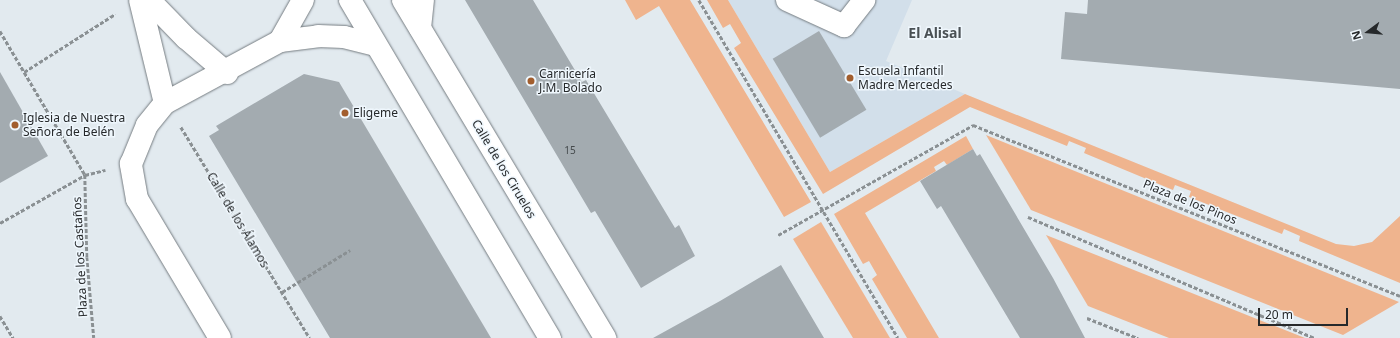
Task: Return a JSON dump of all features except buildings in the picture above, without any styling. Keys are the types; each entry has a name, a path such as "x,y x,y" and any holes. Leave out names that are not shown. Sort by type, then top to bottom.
{"street":[{"path":"140,0 165,102"},
{"path":"149,0 186,38 226,72"},
{"path":"280,41 303,0"},
{"path":"350,0 550,338"},
{"name":"Calle de los Ciruelos","path":"403,0 605,338"},
{"path":"420,28 423,0"},
{"path":"787,0 844,26 864,0"},
{"path":"220,338 137,199 131,164 147,125 165,102 226,72 280,41 318,36 344,37 376,45"}],"path":[{"path":"699,0 898,338"},
{"path":"24,72 115,14"},
{"path":"0,31 85,175"},
{"name":"Calle de los Álamos","path":"165,102 310,338"},
{"name":"Plaza de los Pinos","path":"822,210 973,125 1400,296"},
{"path":"0,223 85,175 131,164"},
{"name":"Plaza de los Castaños","path":"85,175 87,257 94,338"},
{"path":"778,235 822,210"},
{"path":"1028,217 1314,338"},
{"path":"282,292 350,250"},
{"path":"0,316 13,338"},
{"path":"1087,318 1138,338"}],"shaded area":[{"path":"625,0 690,0 811,202 784,217 659,6 636,20"},
{"path":"707,0 728,0 830,172 965,94 1336,244 1354,246 1372,242 1400,216 1400,283 1299,241 1300,236 1284,229 1282,234 1189,197 1191,191 1175,185 1173,190 1084,153 1086,148 1069,141 1067,146 970,107 823,194 734,48 741,43 730,24 723,28"},
{"name":"Escuela Infantil Madre Mercedes","path":"728,0 912,0 886,61 965,94 830,172"},
{"path":"986,135 1399,302 1343,335 1031,210"},
{"path":"966,136 973,149 947,165 944,161 934,167 936,171 865,213 939,338 907,338 872,279 877,275 869,261 863,264 834,214"},
{"path":"821,222 890,338 853,338 793,239"},
{"path":"1046,235 1305,338 1169,338 1088,306"}],"place":[{"name":"Escuela Infantil Madre Mercedes","path":"850,78"},
{"name":"Carnicería J.M. Bolado","path":"531,81"},
{"name":"Eligeme","path":"345,113"},
{"name":"Iglesia de Nuestra Señora de Belén","path":"15,125"}],"district":[{"name":"El Alisal","path":"935,33"}]}
